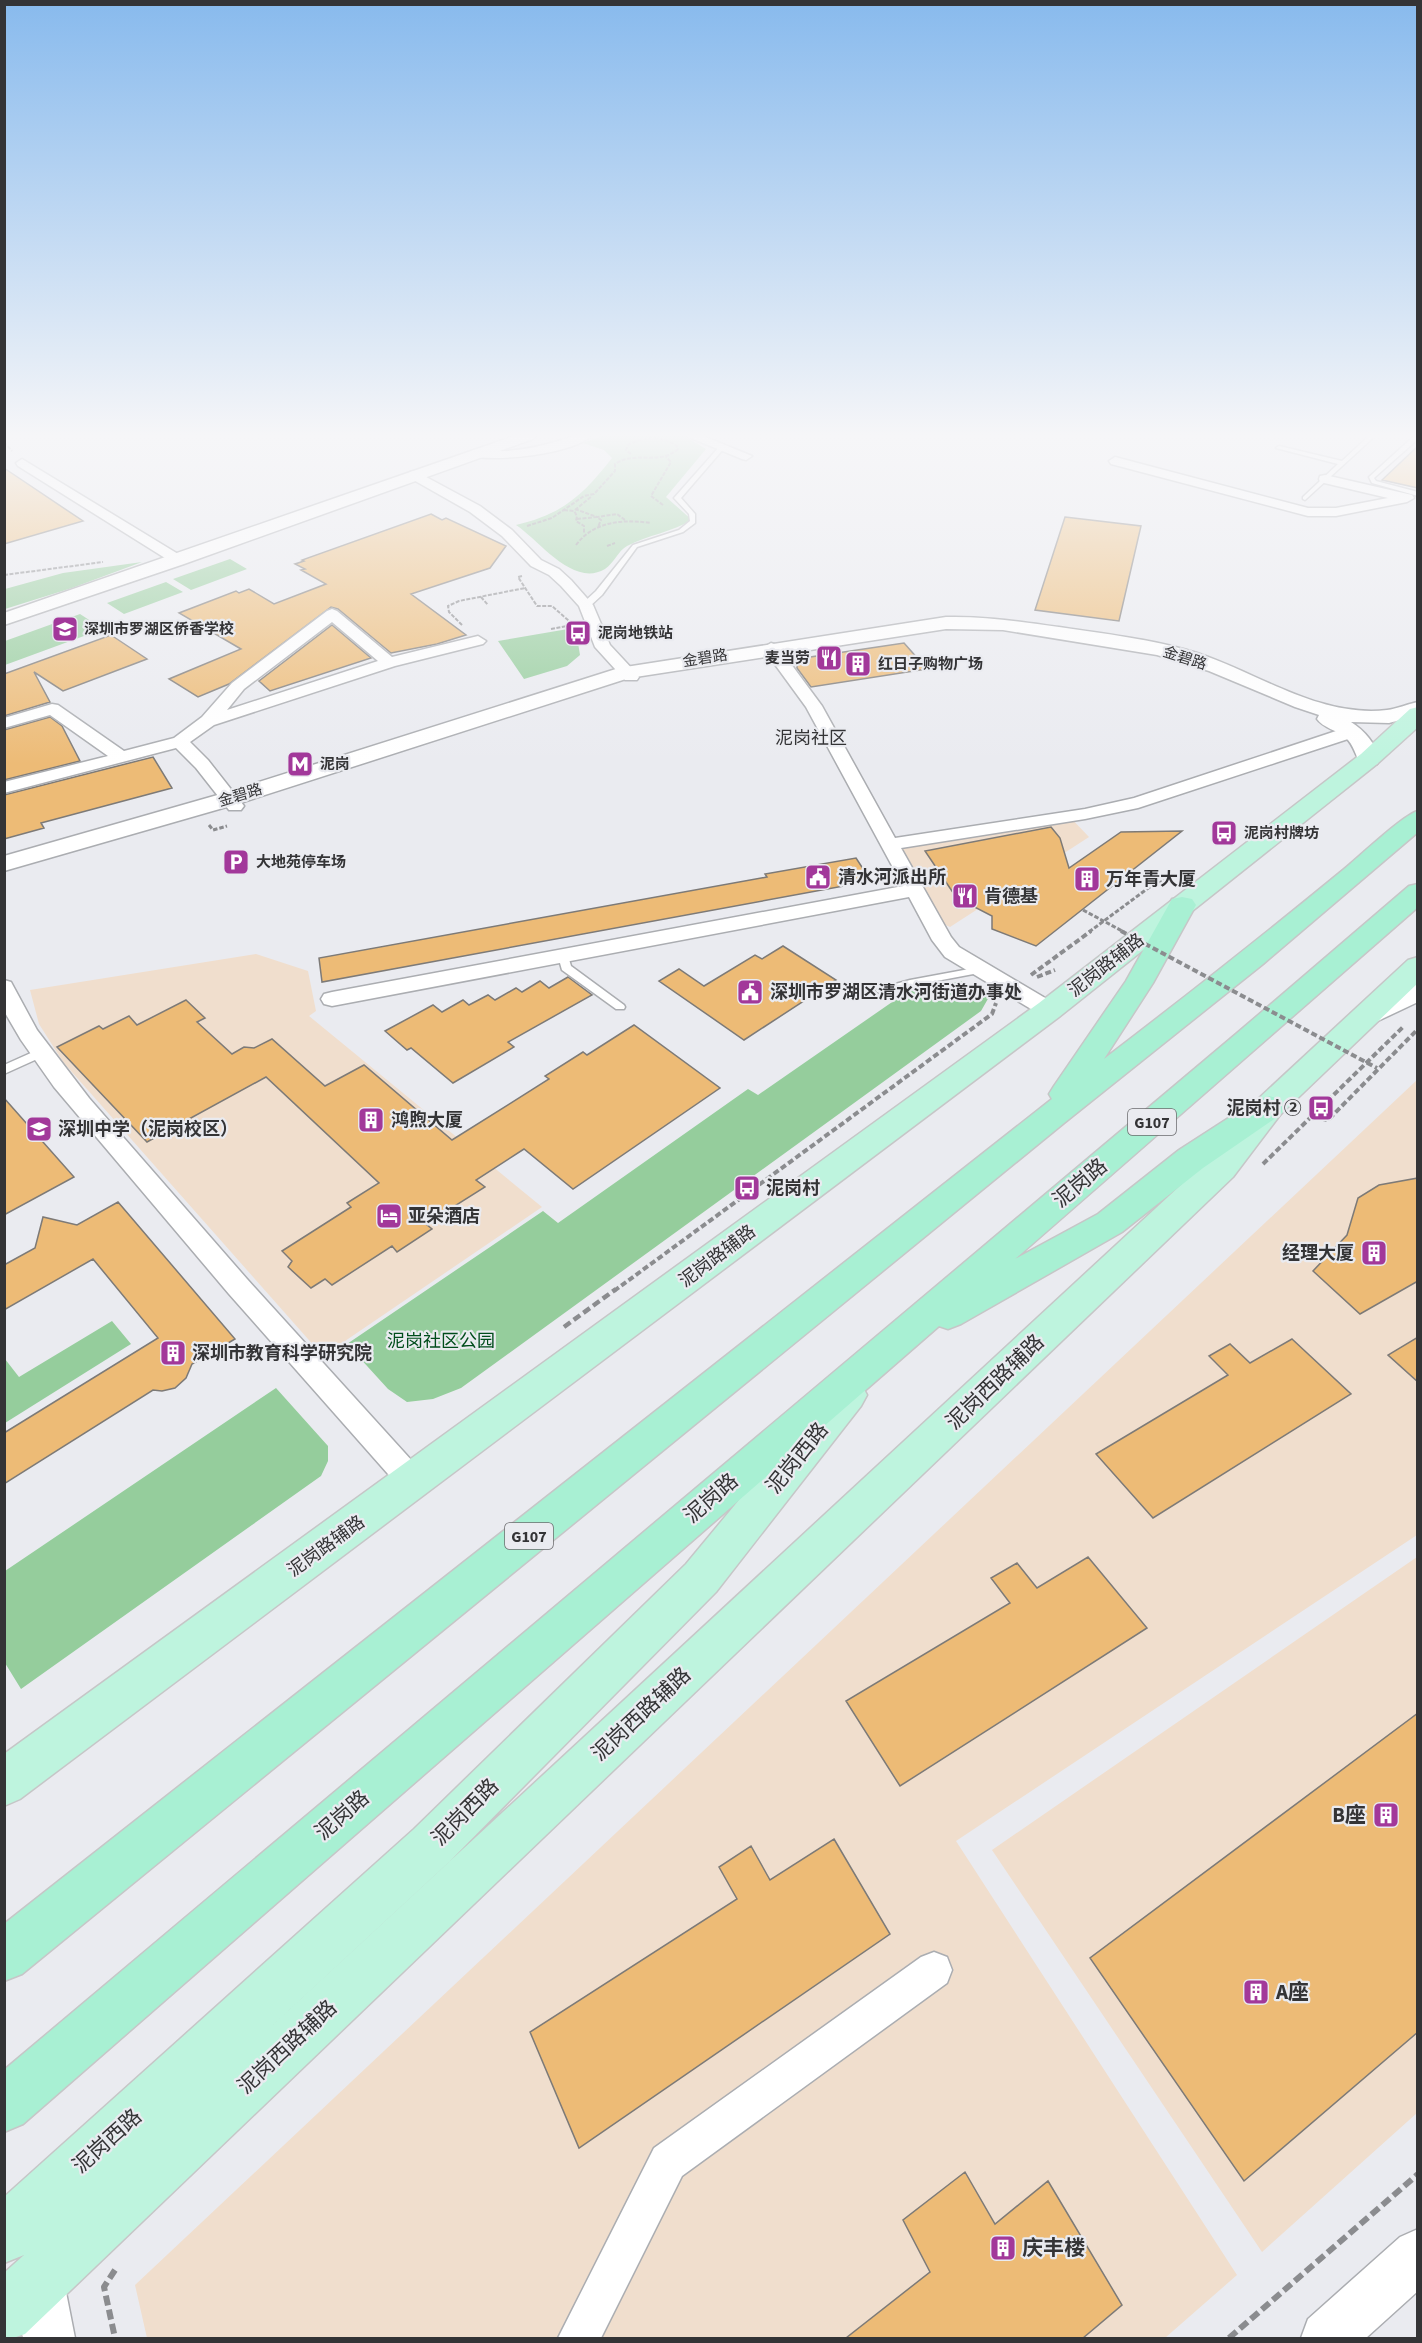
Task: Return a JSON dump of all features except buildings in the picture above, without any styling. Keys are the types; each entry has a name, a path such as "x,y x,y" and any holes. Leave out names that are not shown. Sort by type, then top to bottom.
{"highway":[{"name":"G107","path":"4,1956 1053,1115 1253,958 1393,842 1418,818"},
{"name":"泥岗路","path":"4,2105 1418,892"},
{"path":"1053,1115 1139,983 1182,905"},
{"path":"884,1350 1110,1223 1191,1160 1269,1107"}],"main road":[{"name":"泥岗路辅路","path":"4,1784 1049,1010 1369,759 1418,714"},
{"path":"1269,1107 1418,966"},
{"name":"泥岗西路辅路","path":"21,2297 1221,1168 1269,1107"},
{"name":"泥岗西路","path":"4,2235 431,1846 701,1578 884,1350"}],"street":[{"path":"154,545 178,560"},
{"path":"4,619 219,545"},
{"path":"519,545 536,564 567,583 586,605 599,640 629,674"},
{"path":"4,788 180,742 208,721 238,686 332,614 390,663"},
{"name":"金碧路","path":"4,874 230,810 629,674 946,623 986,622 1150,647 1192,658 1313,706 1346,716 1381,718 1397,716 1418,708"},
{"name":"金碧路","path":"773,651 962,627 994,628 1124,648 1187,662 1332,721 1360,739 1369,759"},
{"path":"208,721 390,663 478,641"},
{"path":"773,651 814,706 942,940 952,952 1049,1010"},
{"path":"4,723 52,708 121,757"},
{"path":"890,844 1085,814 1138,803 1342,735"},
{"path":"180,742 202,764 230,810"},
{"name":"金碧路","path":"4,864 230,810"},
{"path":"332,999 915,891"},
{"path":"4,987 42,1052 98,1122 189,1231 413,1482"},
{"path":"1359,1022 1418,991"},
{"path":"579,2338 668,2162 934,1970"},
{"path":"1327,2338 1418,2255"},
{"path":"21,2297 50,2338"}],"lane":[{"path":"586,605 599,593 637,545"},
{"path":"562,956 566,968 620,1006"},
{"path":"881,991 910,983 980,970"},
{"path":"4,1070 42,1052"}],"path":[{"path":"4,574 112,561"},
{"path":"478,641 449,612 448,606 525,588"},
{"path":"480,597 488,605"},
{"path":"529,602 534,601"},
{"path":"551,629 575,624"},
{"path":"209,824 213,830 230,810"},
{"path":"1029,976 1151,886"},
{"path":"1083,910 1377,1068"},
{"path":"558,1331 992,1014 997,1000"},
{"path":"1406,1023 1312,1117 1328,1120 1418,1029"},
{"path":"1229,2338 1418,2174"},
{"path":"104,2286 115,2338"}],"shaded area":[{"path":"1068,815 1089,837 950,927 930,918 885,847"},
{"path":"256,954 308,971 316,1011 309,1016 542,1207 323,1356 63,1062 39,1024 30,990"},
{"path":"1417,1080 1417,1535 956,1841 1237,2275 1165,2338 147,2338 135,2285"},
{"path":"1417,1557 1417,2113 1262,2252 992,1850"}],"green space":[{"path":"540,545 629,545 605,569 593,573 581,572 557,560"},
{"path":"230,559 247,569 191,590 173,579"},
{"path":"142,562 72,588 5,609 5,589 63,573"},
{"path":"166,582 183,592 124,614 107,603"},
{"path":"80,614 103,629 5,665 5,641"},
{"path":"568,629 578,643 580,655 567,666 524,679 498,641"},
{"name":"泥岗社区公园","path":"963,981 989,997 981,1011 461,1388 433,1399 407,1402 388,1389 347,1344 543,1211 558,1223 748,1089 758,1095 908,991"},
{"path":"112,1321 131,1344 5,1423 5,1359 19,1377"},
{"path":"276,1388 328,1446 328,1461 321,1476 21,1689 5,1663 5,1571"}],"place":[{"name":"深圳市罗湖区侨香学校","path":"65,629"},
{"name":"泥岗地铁站","path":"578,633"},
{"name":"麦当劳","path":"829,658"},
{"name":"红日子购物广场","path":"858,664"},
{"name":"泥岗","path":"300,764"},
{"name":"泥岗村牌坊","path":"1224,833"},
{"name":"大地苑停车场","path":"236,862"},
{"name":"清水河派出所","path":"818,877"},
{"name":"万年青大厦","path":"1087,879"},
{"name":"肯德基","path":"965,896"},
{"name":"深圳市罗湖区清水河街道办事处","path":"750,992"},
{"name":"泥岗村 ②","path":"1321,1108"},
{"name":"鸿煦大厦","path":"371,1120"},
{"name":"深圳中学（泥岗校区）","path":"39,1129"},
{"name":"泥岗村","path":"747,1188"},
{"name":"亚朵酒店","path":"389,1216"},
{"name":"经理大厦","path":"1374,1253"},
{"name":"深圳市教育科学研究院","path":"173,1353"},
{"name":"B座","path":"1386,1815"},
{"name":"A座","path":"1256,1992"},
{"name":"庆丰楼","path":"1003,2248"}],"district":[{"name":"泥岗社区","path":"811,738"}]}
